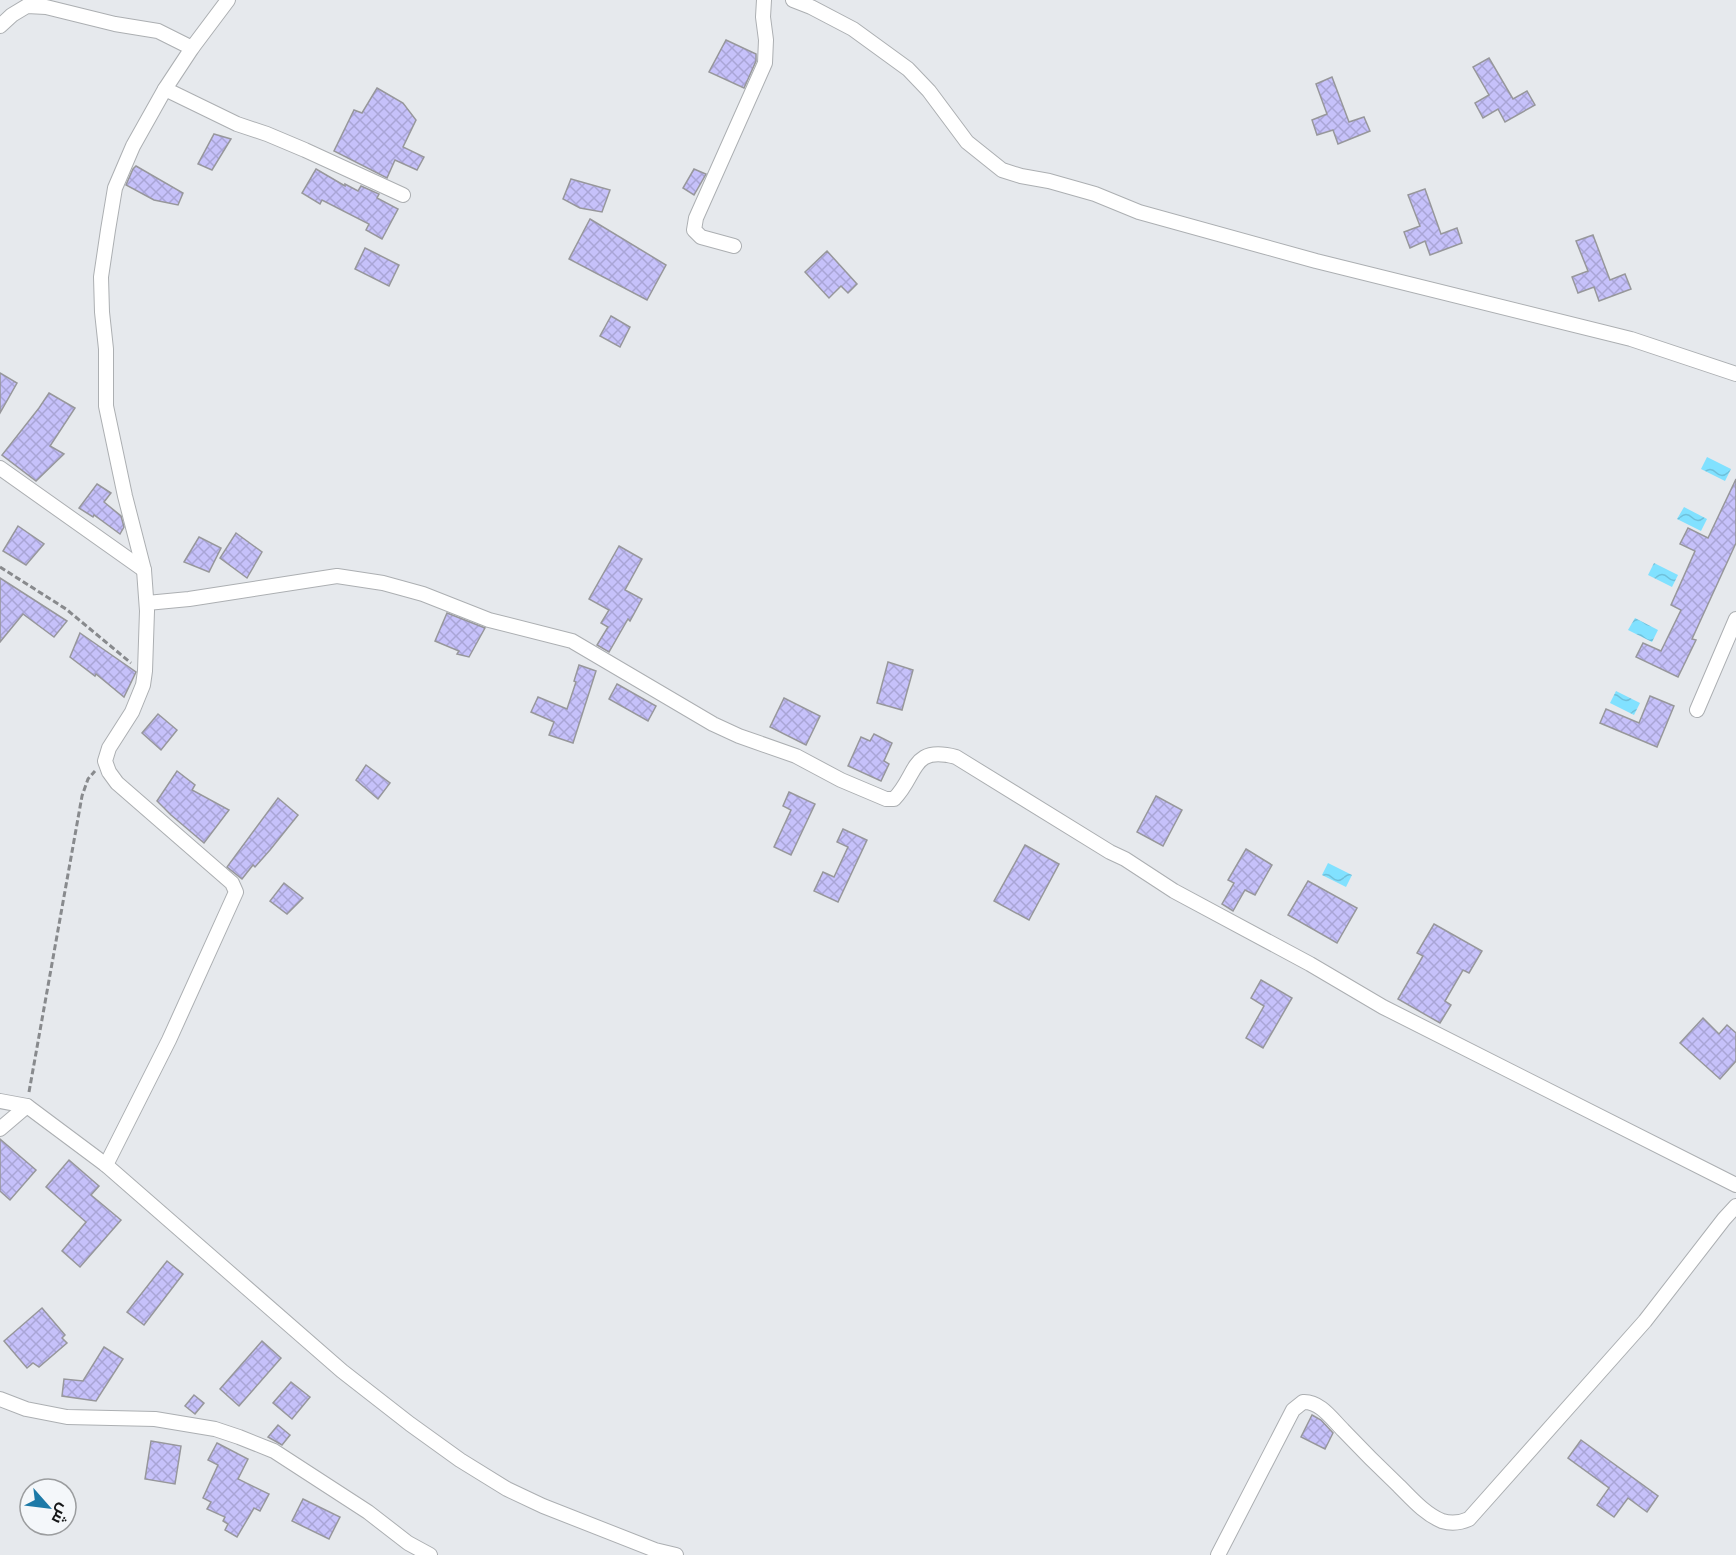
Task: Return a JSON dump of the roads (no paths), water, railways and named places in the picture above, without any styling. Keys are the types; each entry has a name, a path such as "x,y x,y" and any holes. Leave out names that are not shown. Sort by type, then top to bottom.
{"street":[{"path":"106,1165 169,1040 236,892 232,883 117,783 105,761 109,748 139,698 145,671 147,603 144,570 125,496 106,405 102,277 115,188 133,146 165,89 228,0"},
{"path":"734,246 701,237 694,230 696,218 765,63 764,0"},
{"path":"793,0 853,29 908,69 929,92 967,142 1002,170 1095,194 1139,212 1316,261 1631,339 1736,374"},
{"path":"0,26 27,6 46,7 158,32 192,48"},
{"path":"165,89 237,124 305,150 403,195"},
{"path":"0,468 144,570"},
{"path":"147,603 337,576 383,583 423,594 489,620 572,641 713,724 739,736 796,756 886,800 894,799 926,754 941,753 956,757 1174,891 1310,964 1383,1007 1736,1185"},
{"path":"1696,710 1736,619"},
{"path":"0,1101 27,1106 106,1165 342,1371 460,1460 507,1489 543,1506 654,1550 676,1555"},
{"path":"0,1129 27,1106"},
{"path":"1218,1555 1289,1417 1298,1404 1303,1402 1313,1403 1323,1410 1420,1506 1432,1515 1442,1521 1453,1523 1469,1519 1645,1321 1736,1206"},
{"path":"1724,1219 1736,1228"},
{"path":"0,1399 26,1409 67,1417 155,1419 215,1429 239,1437 274,1450 368,1512 408,1543 429,1555"}],"water":[{"path":"1707,457 1731,469 1725,481 1701,469"},
{"path":"1684,507 1707,519 1701,531 1677,519"},
{"path":"1654,563 1678,575 1672,587 1648,575"},
{"path":"1635,618 1658,630 1652,642 1628,630"},
{"path":"1616,691 1640,703 1634,715 1610,703"},
{"path":"1328,863 1352,875 1346,887 1322,875"}]}
